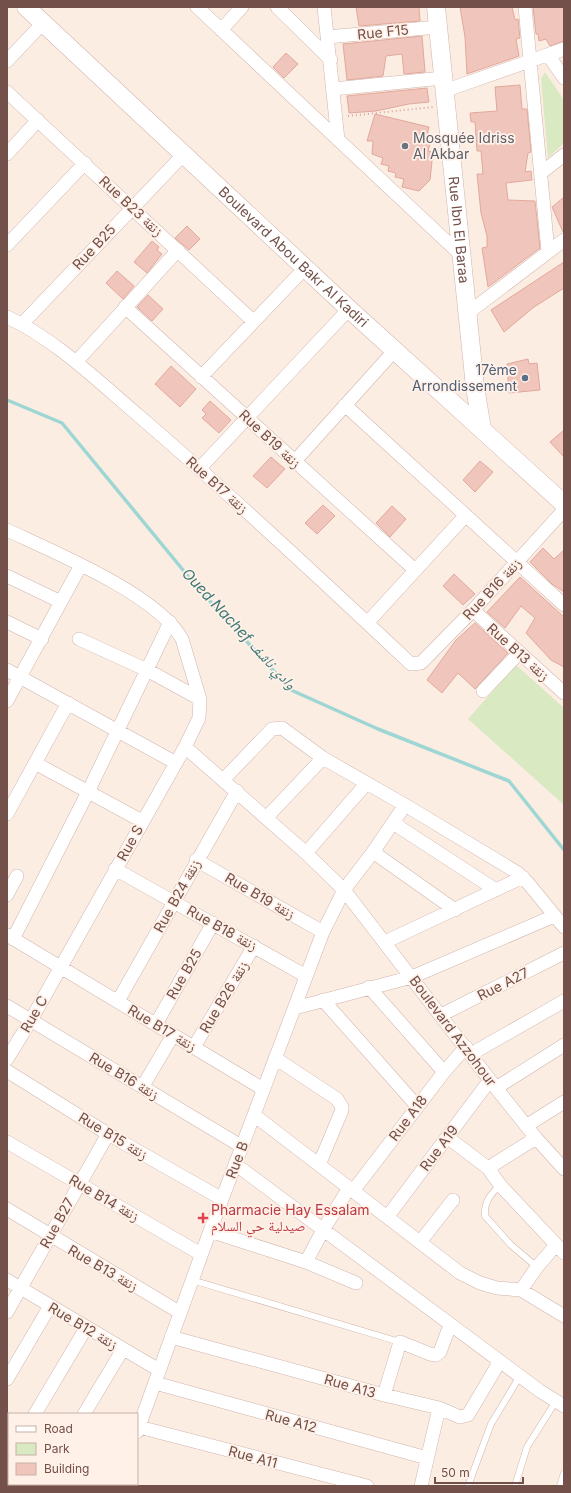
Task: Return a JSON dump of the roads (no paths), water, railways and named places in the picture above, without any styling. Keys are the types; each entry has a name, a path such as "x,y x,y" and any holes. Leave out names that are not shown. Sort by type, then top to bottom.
{"main road":[{"name":"Boulevard Abou Bakr Al Kadiri","path":"26,7 349,309 564,504"},
{"name":"Rue Ibn El Baraa","path":"436,7 475,387 482,429"}],"street":[{"path":"197,7 461,255"},
{"path":"221,30 242,7"},
{"path":"277,7 330,60"},
{"path":"324,7 338,140"},
{"path":"525,7 548,252"},
{"path":"7,61 43,23"},
{"name":"Rue F15","path":"327,37 438,27"},
{"path":"333,89 444,92 564,49"},
{"path":"548,55 564,78"},
{"name":"Rue B23 زنقة","path":"7,92 253,321"},
{"path":"7,154 38,120"},
{"name":"Rue B25","path":"22,324 184,154"},
{"path":"541,173 564,155"},
{"path":"7,245 85,163"},
{"path":"468,312 564,240"},
{"path":"76,362 178,250"},
{"path":"201,377 253,321 306,268"},
{"name":"Rue B19 زنقة","path":"125,307 294,462 415,570"},
{"path":"200,468 349,309"},
{"name":"Rue B17 زنقة","path":"7,317 22,324 76,362 200,468 412,664 417,665"},
{"path":"294,462 395,350"},
{"path":"345,405 564,605"},
{"name":"Rue B16 زنقة","path":"417,665 421,663 473,610 564,510"},
{"path":"367,622 466,515"},
{"path":"7,530 81,565 157,610 170,622 182,639 200,699"},
{"path":"7,701 21,678 81,565"},
{"path":"7,576 61,602"},
{"name":"Rue B13 زنقة","path":"473,610 564,693"},
{"path":"7,622 42,639"},
{"path":"10,937 88,792 170,622"},
{"path":"79,639 147,670 200,699"},
{"path":"483,691 519,653"},
{"path":"7,670 68,702 176,763"},
{"name":"Rue S","path":"60,968 185,746 199,718 200,699"},
{"path":"7,814 68,702"},
{"path":"224,779 272,729 278,727 282,728 323,758 405,805 523,877 564,927"},
{"name":"Boulevard Azzohour","path":"185,746 306,853 344,890 526,1126 564,1169"},
{"path":"266,818 323,758"},
{"path":"35,763 142,821"},
{"path":"306,853 366,784"},
{"name":"Rue B24 زنقة","path":"118,1001 196,860 237,791"},
{"name":"Rue B","path":"138,1430 179,1312 323,932 344,890 373,852 405,805"},
{"path":"393,823 496,890"},
{"path":"373,852 455,910"},
{"name":"Rue B19 زنقة","path":"196,860 323,932"},
{"name":"Rue B18 زنقة","path":"115,869 306,976"},
{"path":"7,895 17,876"},
{"path":"385,942 523,877"},
{"path":"295,1008 412,977 554,916"},
{"name":"Rue B25","path":"156,1024 213,923"},
{"name":"Rue B17 زنقة","path":"10,937 263,1089"},
{"name":"Rue B26 زنقة","path":"194,1047 254,946"},
{"name":"Rue A27","path":"441,1015 564,953"},
{"name":"Rue C","path":"7,1059 60,968"},
{"path":"369,988 444,1072"},
{"path":"323,1000 417,1106"},
{"name":"Rue A18","path":"306,1262 323,1230 351,1189 444,1072 468,1051 564,1001"},
{"name":"Rue B16 زنقة","path":"7,1006 241,1146"},
{"path":"143,1086 173,1035"},
{"path":"493,1084 564,1045"},
{"path":"275,1058 337,1099 342,1106 342,1110 319,1164"},
{"name":"Rue B15 زنقة","path":"7,1071 108,1134 222,1199"},
{"name":"Rue A19","path":"388,1216 447,1136 493,1084"},
{"path":"526,1126 564,1102"},
{"path":"254,1115 388,1216 447,1264 470,1279 497,1288 521,1290 564,1316"},
{"name":"Rue B27","path":"7,1312 108,1134"},
{"path":"447,1136 488,1168 500,1186 560,1249 537,1267 521,1290"},
{"path":"488,1168 536,1138"},
{"name":"Rue B14 زنقة","path":"7,1142 79,1185 201,1254"},
{"path":"235,1164 450,1325 560,1404"},
{"path":"420,1242 454,1200"},
{"name":"Rue B13 زنقة","path":"7,1210 179,1312"},
{"path":"210,1231 306,1262 356,1283"},
{"name":"Rue B12 زنقة","path":"7,1280 86,1328 160,1370"},
{"path":"7,1379 50,1306"},
{"path":"384,1396 400,1342 436,1355 440,1352 450,1325"},
{"path":"36,1413 86,1328"},
{"name":"Rue A13","path":"171,1337 384,1396 439,1408 460,1417 466,1417 500,1361"},
{"path":"85,1413 123,1349"},
{"name":"Rue A12","path":"155,1383 427,1458"},
{"path":"421,1486 439,1408"},
{"name":"Rue A11","path":"138,1430 345,1483 367,1486"}],"lane":[{"path":"500,1186 488,1198 485,1205 485,1216 511,1245 537,1267"},
{"path":"191,1280 400,1342"},
{"path":"468,1486 491,1424 520,1376"},
{"path":"515,1486 527,1447 560,1404"},
{"path":"560,1486 564,1473"}],"waterway":[{"name":"Oued Nachef وادي ناشف","path":"7,400 62,423 197,587 291,690 378,729 509,781 564,850"}],"place":[{"name":"Mosquée Idriss Al Akbar","path":"405,146"},
{"name":"17ème Arrondissement","path":"525,378"},
{"name":"Pharmacie Hay Essalam صيدلية حي السلام","path":"203,1218"}]}
